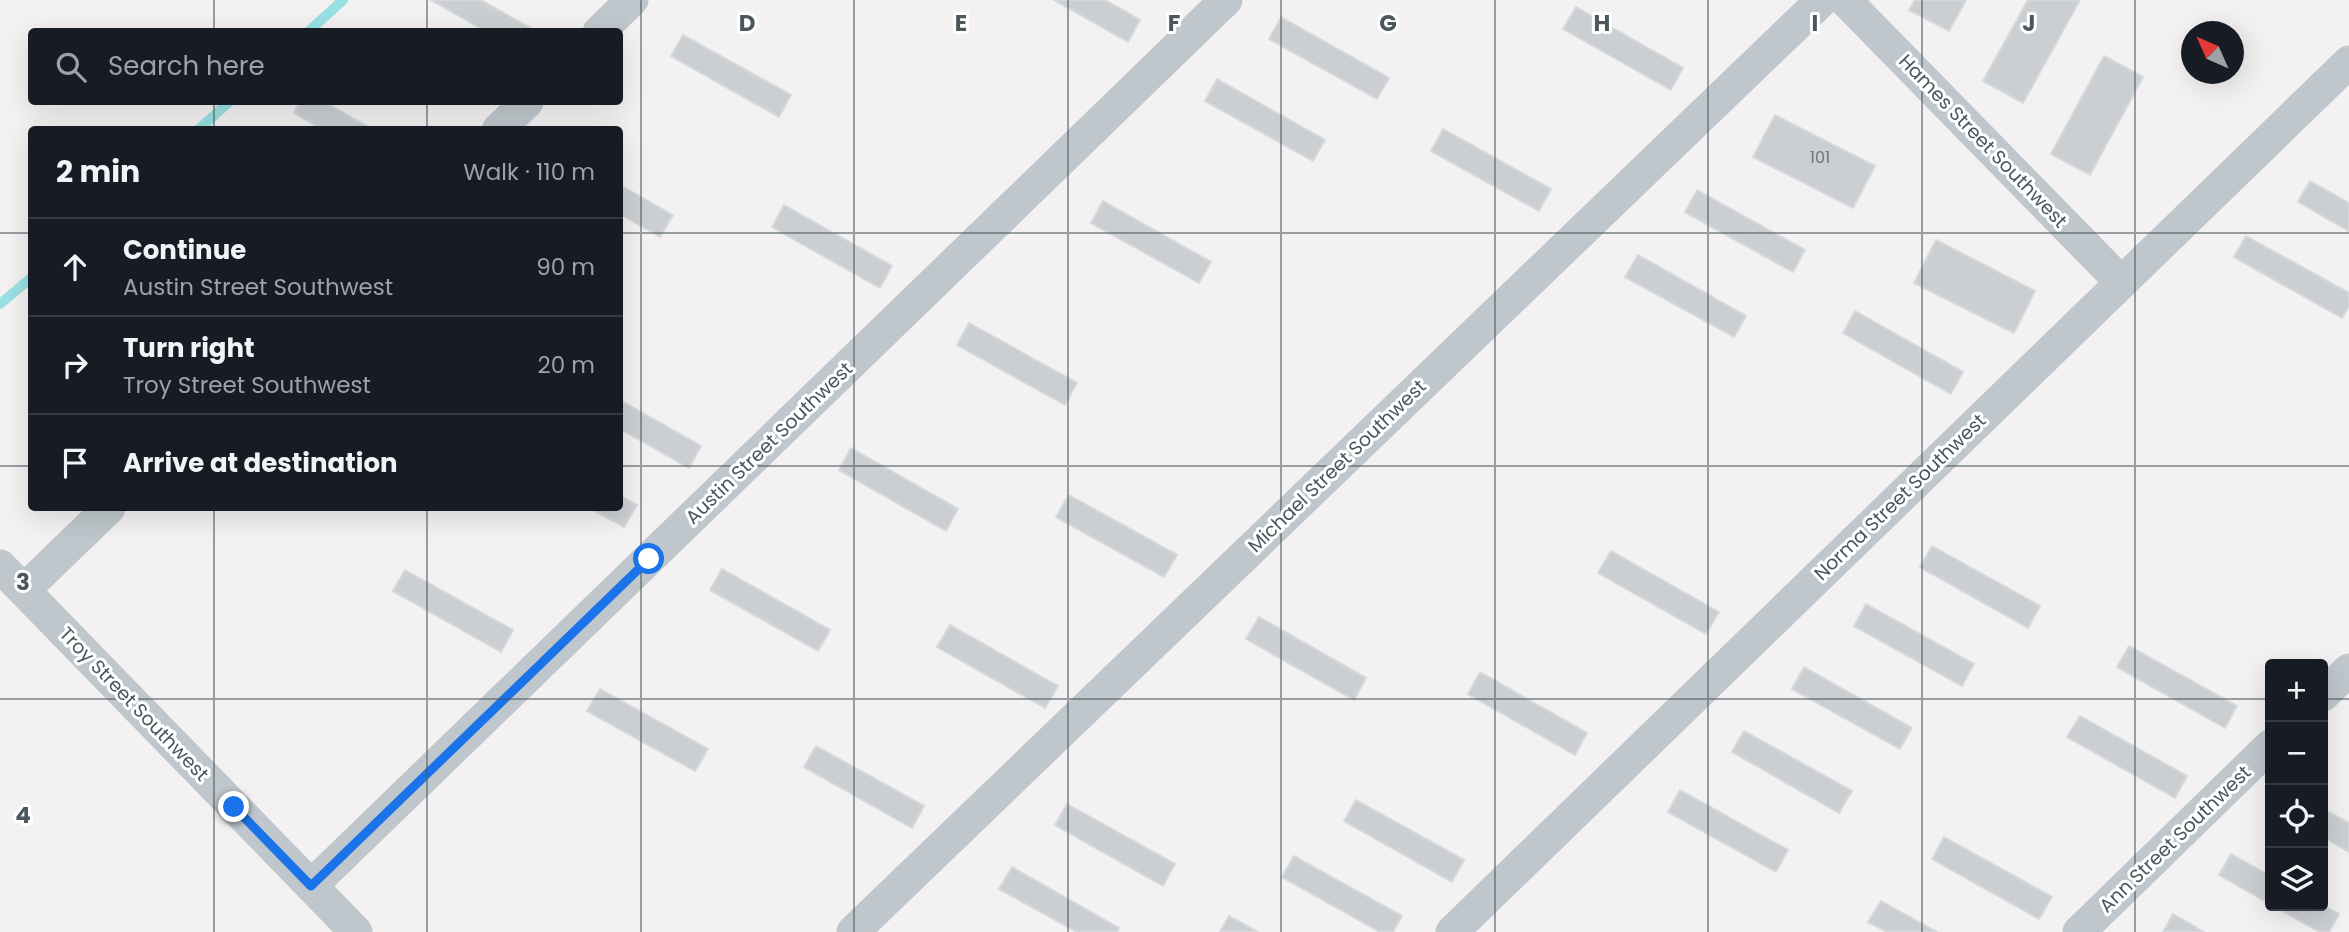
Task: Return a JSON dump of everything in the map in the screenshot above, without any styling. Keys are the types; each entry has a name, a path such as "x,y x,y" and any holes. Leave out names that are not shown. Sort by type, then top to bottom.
{"street":[{"path":"603,28 632,0"},
{"name":"Austin Street Southwest","path":"311,886 1226,0"},
{"name":"Michael Street Southwest","path":"853,932 1822,0"},
{"name":"Hames Street Southwest","path":"1845,0 2122,282"},
{"name":"Norma Street Southwest","path":"1452,932 2349,62"},
{"path":"502,126 524,105"},
{"path":"24,590 106,511"},
{"name":"Troy Street Southwest","path":"0,566 356,932"},
{"path":"2328,690 2349,670"},
{"name":"Ann Street Southwest","path":"2079,932 2265,751"}],"building":[{"path":"431,0 481,0 530,28 480,28"},
{"path":"1054,0 1105,0 1140,20 1128,42"},
{"path":"1915,0 1966,0 1949,31 1909,10"},
{"path":"2028,0 2080,0 2023,103 1983,81"},
{"path":"1576,7 1683,68 1671,90 1563,29"},
{"path":"1281,17 1389,78 1377,99 1269,39"},
{"path":"683,35 791,95 779,117 671,56"},
{"path":"2104,56 2143,77 2090,175 2051,154"},
{"path":"1217,79 1325,140 1313,161 1205,101"},
{"path":"298,105 329,105 367,126 316,126 294,113"},
{"path":"1775,115 1875,166 1853,208 1753,157"},
{"path":"1443,129 1551,189 1539,211 1431,151"},
{"path":"2310,181 2349,203 2349,231 2298,202"},
{"path":"623,187 673,215 660,237 623,216"},
{"path":"1697,190 1805,250 1793,272 1685,212"},
{"path":"1103,201 1211,262 1199,283 1091,223"},
{"path":"784,205 892,266 880,288 772,227"},
{"path":"2246,236 2349,293 2349,306 2342,318 2234,257"},
{"path":"1936,240 2035,291 2014,333 1914,283"},
{"path":"1638,255 1746,316 1734,337 1625,277"},
{"path":"1855,311 1963,372 1951,394 1843,333"},
{"path":"969,323 1077,383 1065,405 957,345"},
{"path":"623,402 701,446 689,468 623,431"},
{"path":"851,448 958,509 946,531 839,470"},
{"path":"1069,495 1177,555 1164,577 1056,517"},
{"path":"623,498 637,505 624,527 595,511 623,511"},
{"path":"1932,546 2040,606 2028,628 1920,567"},
{"path":"1611,551 1719,612 1706,634 1598,573"},
{"path":"722,569 830,630 818,651 710,590"},
{"path":"405,570 513,630 501,652 393,591"},
{"path":"1866,604 1974,664 1962,686 1854,626"},
{"path":"1259,617 1366,678 1354,700 1246,639"},
{"path":"950,625 1058,686 1045,708 937,647"},
{"path":"2129,646 2237,706 2225,728 2117,667"},
{"path":"1804,667 1912,728 1900,749 1792,689"},
{"path":"1480,672 1587,733 1575,755 1468,694"},
{"path":"600,689 708,749 695,771 587,711"},
{"path":"2080,716 2187,776 2175,798 2067,737"},
{"path":"1744,731 1852,791 1839,813 1732,752"},
{"path":"816,746 924,806 912,828 804,767"},
{"path":"1680,790 1788,850 1776,872 1668,812"},
{"path":"1356,800 1464,860 1452,882 1344,821"},
{"path":"1067,804 1175,864 1163,886 1055,825"},
{"path":"2328,812 2349,823 2349,852 2328,840"},
{"path":"1944,837 2052,897 2039,919 1932,859"},
{"path":"2231,854 2265,873 2265,901 2219,875"},
{"path":"1294,856 1402,916 1393,932 1380,932 1282,877"},
{"path":"1012,867 1119,928 1117,932 1077,932 999,889"},
{"path":"1881,901 1937,932 1887,932 1868,922"},
{"path":"2328,908 2339,914 2329,932 2320,932 2282,911 2328,911"},
{"path":"2173,914 2204,932 2163,932"},
{"path":"1229,916 1258,932 1220,932"}],"waterway":[{"path":"312,28 343,0"},
{"path":"202,126 226,105"},
{"path":"0,304 28,280"}],"route":[{"path":"234,807 311,886 649,559"}]}
